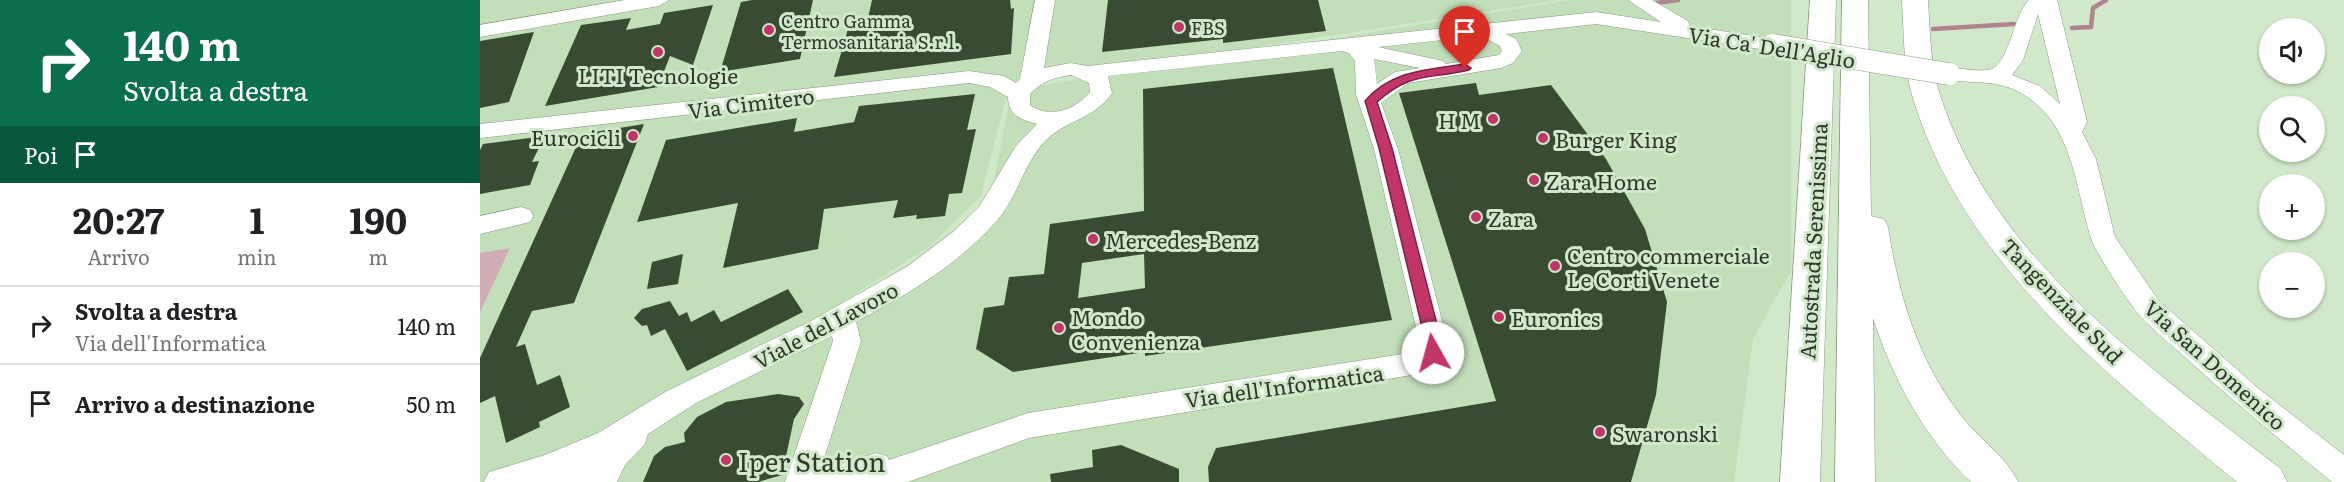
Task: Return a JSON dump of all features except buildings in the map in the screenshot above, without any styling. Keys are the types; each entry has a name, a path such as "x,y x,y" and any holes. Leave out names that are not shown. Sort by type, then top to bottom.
{"highway":[{"name":"Autostrada Serenissima","path":"1800,482 1822,0"},
{"name":"Autostrada Serenissima","path":"1855,482 1856,0"},
{"name":"Tangenziale Sud","path":"1898,0 1904,88 1910,112 1926,155 1980,241 2051,321 2112,378 2237,482"},
{"name":"Tangenziale Sud","path":"1915,0 1919,62 1925,94 1938,132 1956,169 1988,220 2031,274 2092,335 2137,376 2267,482"},
{"path":"1855,145 1869,207 1881,288 1909,370 1956,440 1998,482"}],"street":[{"path":"480,31 659,0"},
{"name":"Viale del Lavoro","path":"1021,153 1025,95 1039,41 1045,0"},
{"path":"1583,0 1596,18"},
{"path":"1996,76 2006,71 2013,63 2028,15 2035,4 2041,0"},
{"name":"Via San Domenico","path":"2047,0 2048,13 2076,122 2071,132 2084,159 2103,238 2149,308 2249,398 2344,473"},
{"path":"1636,23 1645,13 1639,1"},
{"path":"1639,1 1696,34"},
{"name":"Via Ca' Dell'Aglio","path":"1482,29 1596,18 1948,74 1996,76 2029,88 2043,98 2071,132"},
{"path":"1025,95 1050,72 1349,47 1482,29 1509,43 1512,51 1506,59 1494,64 1403,77 1391,83 1371,101"},
{"path":"1424,63 1416,50 1433,34"},
{"path":"1039,41 1049,57 1100,80 1101,93"},
{"path":"1349,47 1452,69"},
{"name":"Via dell'Informatica","path":"859,482 917,466 1028,426 1096,413 1390,369 1424,361 1433,353 1434,344 1386,148 1367,94 1365,61 1349,47"},
{"path":"1101,93 1117,78 1150,63"},
{"name":"Via Cimitero","path":"480,131 969,77 996,81 1025,95"},
{"name":"Viale del Lavoro","path":"500,482 546,468 615,439 688,394 842,320 922,269 969,233 999,198 1021,153 1036,136 1052,123 1089,107 1101,93"},
{"name":"Viale del Lavoro","path":"1025,95 1042,118 1066,117"},
{"path":"480,225 521,216"},
{"path":"801,482 847,341 842,320"},
{"name":"Viale del Lavoro","path":"601,482 614,456 653,415"},
{"name":"Via dell'Informatica","path":"828,482 928,449 984,441"},
{"name":"Viale del Lavoro","path":"546,468 574,470 592,482"}],"shaded area":[{"path":"480,0 1559,0 1009,86 981,196 930,246 819,317 908,264 977,211 994,180 1012,90 1570,0 1791,0 1791,271 1753,339 1734,482 480,482"},
{"path":"510,248 480,312 480,253"}],"waterway":[{"path":"1656,3 1678,0"},
{"path":"2072,28 2091,27 2093,8 2106,0"},
{"path":"1933,29 2014,24"}],"place":[{"name":"FBS","path":"1179,27"},
{"name":"Centro Gamma Termosanitaria S.r.l.","path":"769,30"},
{"name":"LITI Tecnologie","path":"658,52"},
{"name":"H M","path":"1493,119"},
{"name":"Eurocicli","path":"633,136"},
{"name":"Burger King","path":"1543,138"},
{"name":"Zara Home","path":"1534,180"},
{"name":"Zara","path":"1476,217"},
{"name":"Mercedes-Benz","path":"1093,239"},
{"name":"Centro commerciale Le Corti Venete","path":"1555,266"},
{"name":"Euronics","path":"1499,317"},
{"name":"Mondo Convenienza","path":"1059,328"},
{"name":"Swaronski","path":"1600,432"},
{"name":"Iper Station","path":"726,460"}],"route":[{"path":"1433,353 1434,344 1386,148 1371,101 1391,83 1403,77 1418,73 1465,68"}]}
